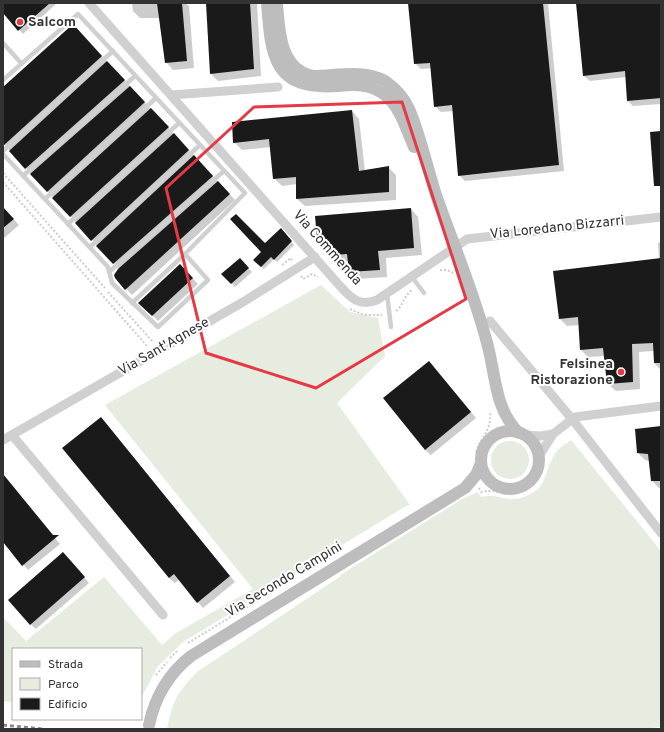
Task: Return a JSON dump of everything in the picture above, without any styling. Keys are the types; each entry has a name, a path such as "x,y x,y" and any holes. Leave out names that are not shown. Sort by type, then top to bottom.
{"street":[{"name":"Via Commenda","path":"89,3 351,298 359,303 369,303 387,294 455,247"},
{"path":"267,3 272,52 276,62 284,72 291,78 310,86 359,85 370,87 383,94 398,109 436,194"},
{"path":"277,3 282,42 286,56 299,70 314,76 358,74 373,76 384,81 395,89 404,99 410,110 436,194 478,311 488,345 500,403 508,421 532,443 541,458"},
{"path":"171,95 278,87"},
{"name":"Via Loredano Bizzarri","path":"455,247 467,239 475,237 661,217"},
{"name":"Via Sant'Agnese","path":"3,440 230,310 315,257"},
{"path":"490,321 572,419 661,533"},
{"path":"500,403 498,422 478,460 487,478 500,488 517,488 525,485 536,472 553,434 572,419 583,415 661,406"},
{"path":"490,439 504,432 536,436 553,434"},
{"path":"12,435 163,615"},
{"name":"Via Secondo Campini","path":"465,488 476,475 478,460"},
{"name":"Via Secondo Campini","path":"150,725 152,712 170,675 191,656 465,488 481,484 500,488"}],"lane":[{"path":"3,80 78,14 245,193 185,254 132,303"},
{"path":"3,43 21,63"},
{"path":"113,51 3,152 23,176 108,267 112,283 158,327 208,280 185,254"},
{"path":"23,176 135,76"},
{"path":"45,199 156,98"},
{"path":"68,224 180,123"},
{"path":"90,247 200,145"},
{"path":"109,272 224,170"},
{"path":"412,277 424,293"},
{"path":"387,294 391,326"}],"path":[{"path":"3,173 158,347"},
{"path":"3,182 152,351"},
{"path":"478,460 478,445 487,433 491,421"},
{"path":"481,492 493,490 510,494 528,488 540,474 541,458"}],"highlighted area":[{"path":"402,102 466,299 316,388 206,353 166,188 254,107"}],"green space":[{"path":"321,285 350,312 378,318 385,356 337,403 410,505 406,506 183,642 158,666 142,696 142,648 12,648 12,702 3,701 3,617 26,641 104,577 162,645 176,633 253,589 105,405"},
{"path":"571,440 661,551 661,727 643,729 167,729 171,711 180,692 197,672 341,576 340,575 464,498 478,492 481,497 492,496 516,499 537,490 544,480 556,452"},
{"path":"506,441 514,441 524,446 528,453 528,467 524,474 514,479 506,479 496,474 494,471 491,464 491,456 496,446 499,444"}],"building":[{"name":"Salcom","path":"3,3 50,3 18,31 3,13"},
{"path":"157,3 182,3 187,61 165,63"},
{"path":"206,3 250,3 254,69 210,74"},
{"path":"408,3 543,3 559,165 458,176 452,105 434,107 430,63 414,64"},
{"path":"576,3 660,3 661,98 627,101 625,71 583,76"},
{"path":"73,24 102,56 3,146 3,87"},
{"path":"107,61 125,80 25,169 9,151"},
{"path":"130,86 145,102 47,192 30,174"},
{"path":"151,108 169,127 70,217 52,198"},
{"path":"352,110 359,171 389,166 389,192 296,199 296,177 273,179 269,139 233,143 232,122"},
{"path":"661,131 661,186 654,186 650,132"},
{"path":"174,133 189,150 91,241 75,223"},
{"path":"194,155 213,176 113,264 96,246"},
{"path":"218,181 230,194 125,290 114,275 118,269"},
{"path":"3,207 14,219 3,228"},
{"path":"411,208 414,248 378,251 380,270 349,272 347,254 334,255 317,238 315,216"},
{"path":"236,214 265,243 281,228 292,241 274,260 271,257 261,267 253,260 261,252 230,219"},
{"path":"240,258 249,268 231,284 221,274"},
{"path":"661,258 661,363 654,363 653,343 632,344 633,382 607,384 603,348 580,350 578,317 559,319 553,271"},
{"path":"180,264 193,278 152,316 138,303"},
{"path":"429,361 471,412 425,450 383,398"},
{"path":"101,417 230,576 197,603 174,574 169,578 62,448"},
{"path":"661,426 661,481 651,481 648,454 637,453 635,429"},
{"path":"3,474 53,535 59,535 22,566 3,542"},
{"path":"63,552 85,577 30,625 8,600"}],"railway":[{"path":"3,725 42,729"}],"place":[{"name":"Salcom","path":"20,22"},
{"name":"Felsinea Ristorazione","path":"621,372"}]}
